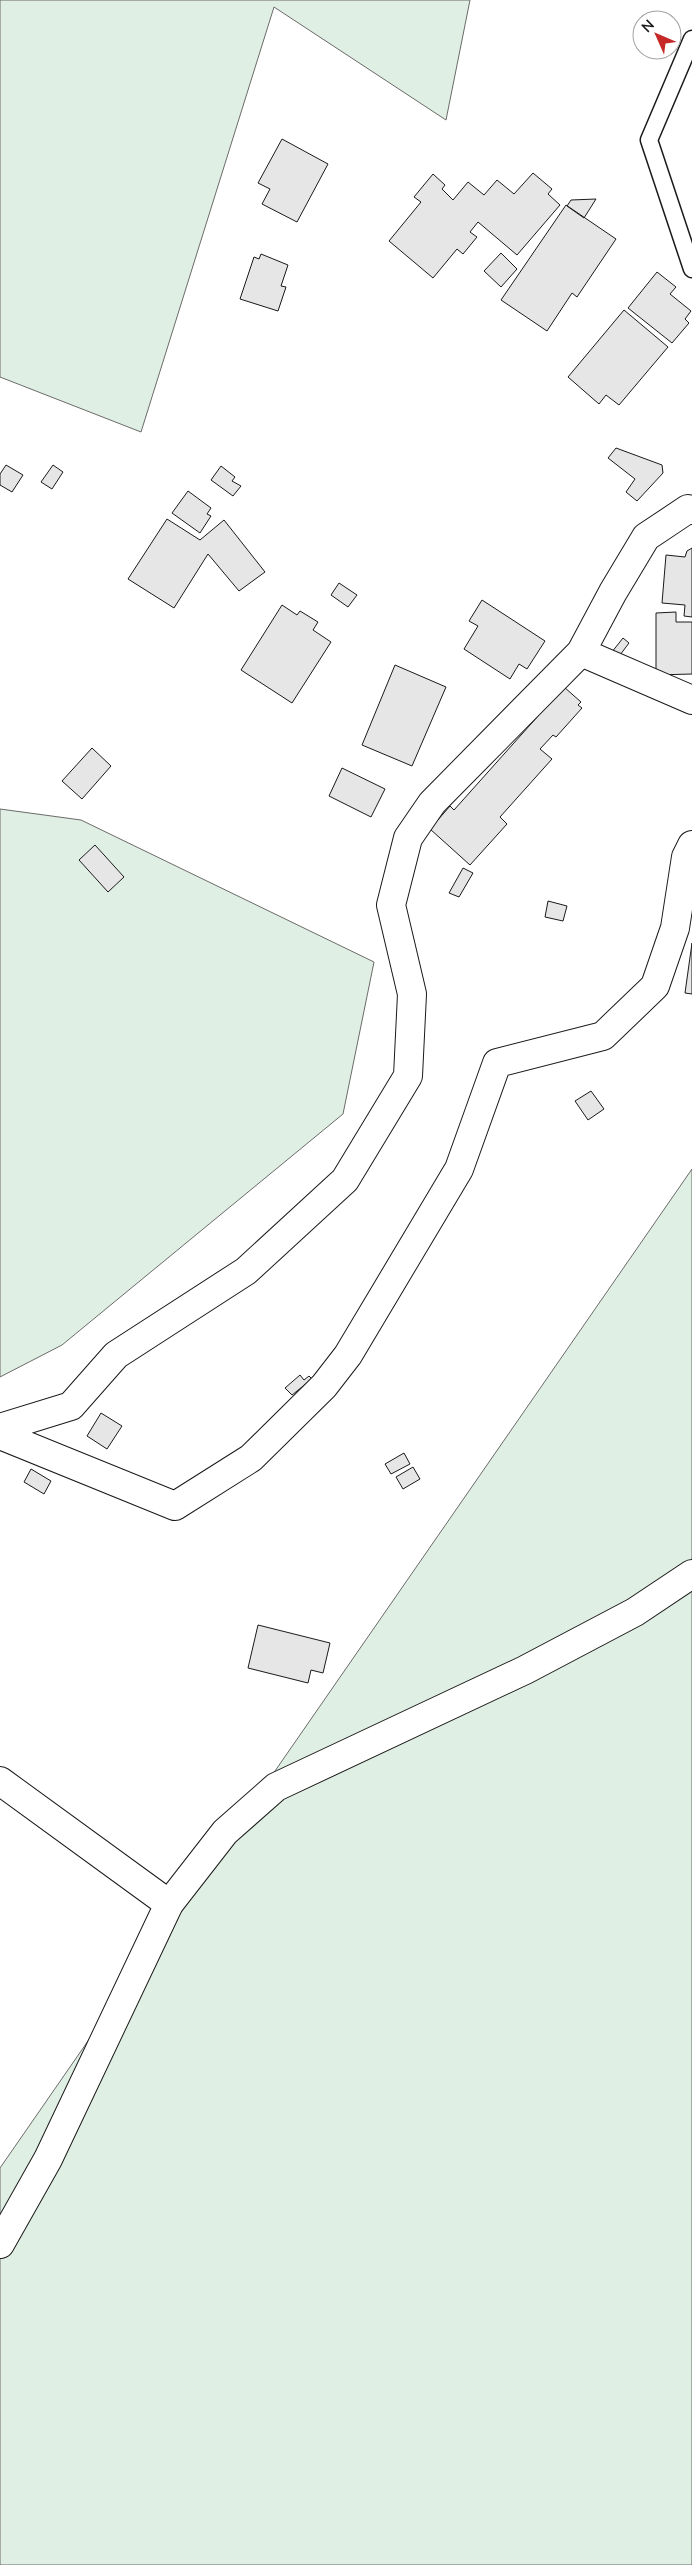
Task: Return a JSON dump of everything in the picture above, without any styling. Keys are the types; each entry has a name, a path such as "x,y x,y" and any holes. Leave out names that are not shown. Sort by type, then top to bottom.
{"street":[{"path":"0,1428 71,1406 116,1355 246,1271 345,1180 408,1076 412,994 391,905 408,838 432,803 581,652 613,592 646,538 691,505"},
{"path":"581,652 692,700"},
{"path":"0,1435 175,1506 251,1458 324,1386 348,1355 459,1169 497,1063 603,1036 654,986 675,928 686,857 692,845"},
{"path":"0,2244 48,2158 169,1904 225,1832 276,1787 524,1670 635,1612 692,1574"},
{"path":"0,1781 169,1904"}],"lane":[{"path":"692,39 649,140 692,269"}],"green space":[{"path":"0,0 470,0 446,120 274,7 141,432 0,377"},
{"path":"0,809 81,820 374,962 343,1114 62,1345 0,1377"},
{"path":"692,1169 692,2565 0,2565 0,2168"}],"building":[{"path":"282,139 328,164 297,222 262,204 270,189 258,183"},
{"path":"533,173 552,189 548,194 560,205 517,255 478,222 470,232 477,237 463,254 457,249 433,278 389,241 421,202 414,197 433,174 445,185 442,189 453,200 468,182 484,195 497,180 514,194"},
{"path":"596,199 584,218 567,206 571,200"},
{"path":"566,205 616,239 577,297 572,293 547,331 501,300"},
{"path":"501,253 517,269 501,287 484,271"},
{"path":"261,254 288,265 281,286 286,287 278,311 240,299 254,257 259,259"},
{"path":"657,272 676,287 670,294 691,311 685,319 689,323 672,343 628,308"},
{"path":"624,310 668,347 619,405 606,395 599,404 568,377"},
{"path":"616,448 662,465 663,473 637,501 626,492 635,479 608,458"},
{"path":"6,465 23,475 12,492 0,485 0,474"},
{"path":"53,465 63,472 52,489 41,482"},
{"path":"221,466 235,477 232,481 241,486 233,496 211,480"},
{"path":"188,491 211,508 207,514 211,516 200,533 172,513"},
{"path":"167,519 200,540 224,520 265,572 239,591 208,554 174,608 128,579"},
{"path":"692,548 692,617 684,616 685,605 662,603 666,555 685,557 687,551"},
{"path":"339,583 357,595 348,607 331,595"},
{"path":"482,600 545,641 527,669 519,664 510,679 464,649 478,626 469,621"},
{"path":"282,605 297,615 300,611 318,622 313,630 331,642 292,703 241,670"},
{"path":"676,612 676,622 692,622 692,674 656,675 656,613"},
{"path":"623,638 629,643 611,667 604,662"},
{"path":"395,665 446,687 412,766 362,745"},
{"path":"564,687 581,702 578,705 582,708 556,737 553,735 540,749 552,759 500,817 507,824 470,865 430,829 450,806 454,810"},
{"path":"92,748 111,766 82,799 62,781"},
{"path":"342,768 385,789 371,817 329,796"},
{"path":"95,845 124,877 108,892 79,860"},
{"path":"463,868 473,873 459,897 449,893"},
{"path":"548,901 567,906 563,921 545,917"},
{"path":"692,943 692,994 685,993"},
{"path":"591,1091 604,1109 588,1120 575,1101"},
{"path":"300,1375 304,1380 309,1376 312,1379 292,1395 285,1388"},
{"path":"101,1413 122,1426 107,1449 87,1436"},
{"path":"404,1453 410,1464 391,1474 385,1464"},
{"path":"413,1467 420,1479 403,1489 396,1477"},
{"path":"31,1469 51,1481 44,1494 24,1482"},
{"path":"258,1625 330,1643 323,1673 311,1670 308,1683 248,1668"}]}
